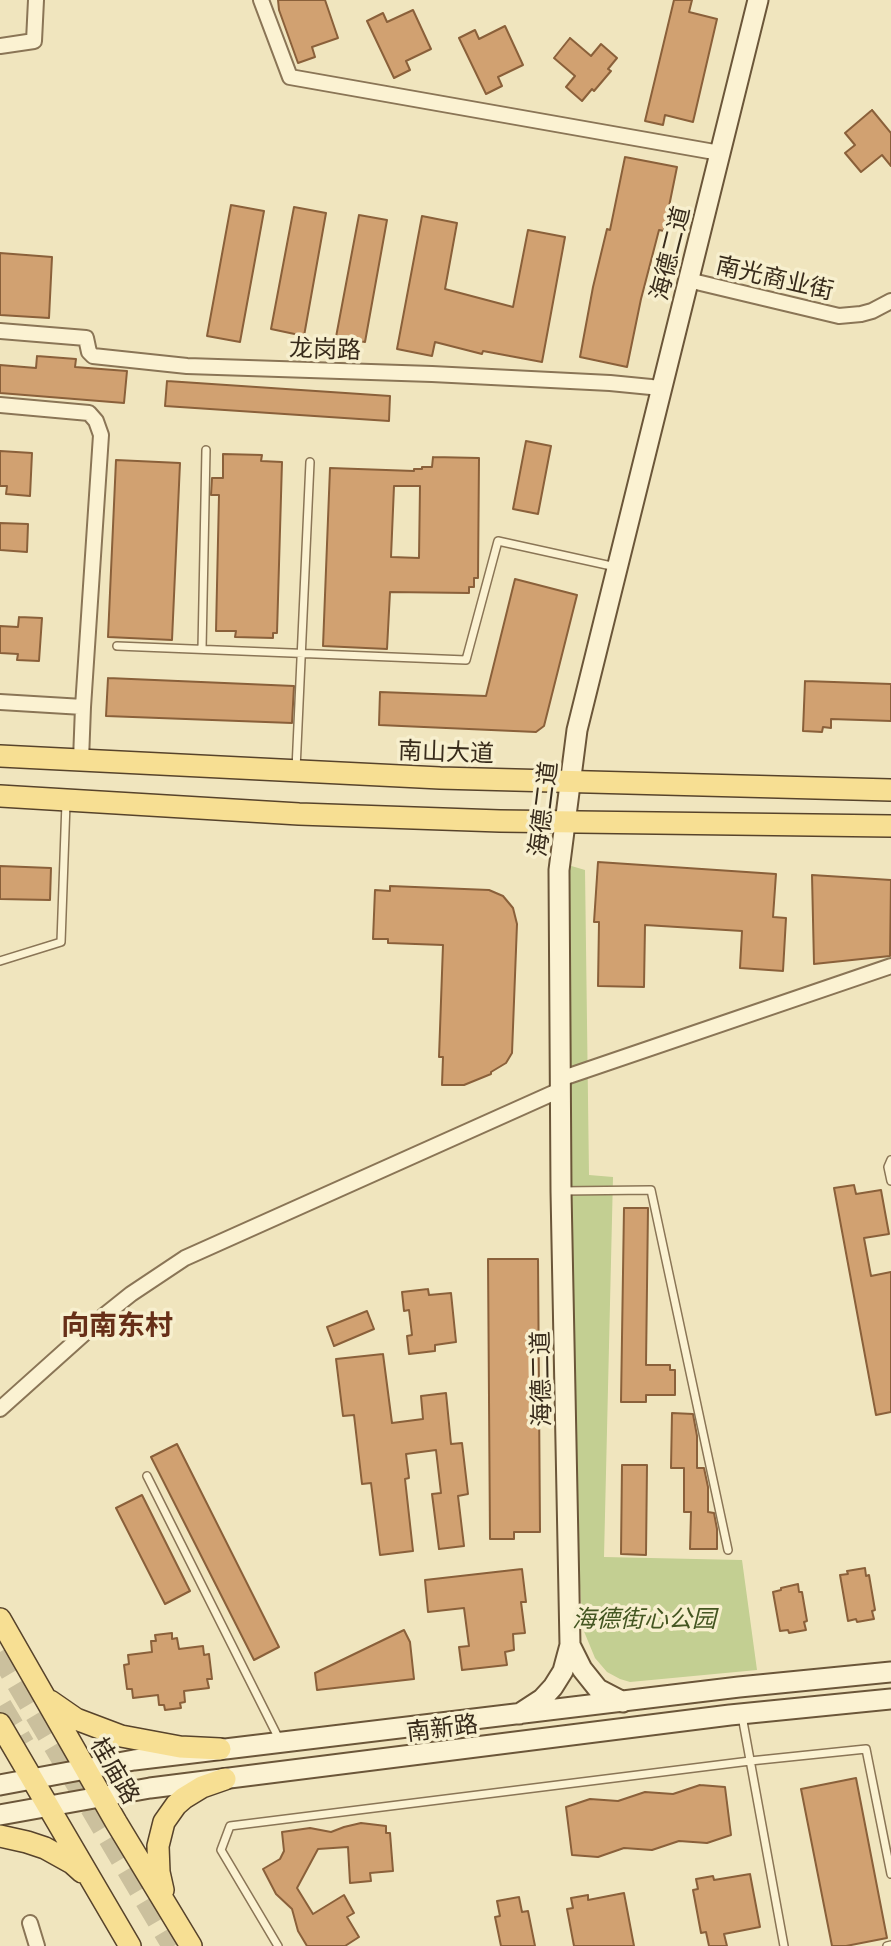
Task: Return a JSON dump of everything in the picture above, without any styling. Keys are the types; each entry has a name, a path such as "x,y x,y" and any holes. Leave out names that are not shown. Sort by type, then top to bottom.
{"main road":[{"name":"南山大道","path":"0,756 440,779 891,790"},
{"path":"0,796 299,814 565,822 891,826"},
{"name":"桂庙路","path":"0,1619 101,1797 191,1946"},
{"path":"41,1693 76,1719 121,1736 170,1746 220,1749"},
{"path":"0,1724 130,1946"},
{"path":"172,1915 161,1884 158,1859 164,1822 184,1798 202,1787 225,1779"},
{"path":"0,1836 27,1842 59,1855 72,1863 97,1890"}],"street":[{"path":"0,46 33,41 36,0"},
{"path":"261,0 290,77 720,153"},
{"name":"海德二道","path":"519,1714 542,1699 553,1687 563,1671 570,1645 561,1191 559,870 577,730 758,0"},
{"name":"南光商业街","path":"688,280 839,316 872,311 891,301"},
{"name":"龙岗路","path":"0,331 86,338 88,349 93,356 187,366 432,374 661,388"},
{"path":"0,405 89,413 96,421 101,435 81,760"},
{"path":"0,702 83,707"},
{"path":"0,1409 106,1314 185,1258 560,1084 891,967"},
{"name":"海德二道","path":"570,1645 582,1670 598,1689 623,1702"},
{"name":"南新路","path":"0,1785 134,1760 220,1749 739,1687 891,1672"},
{"name":"南新路","path":"0,1815 150,1788 741,1714 891,1699"},
{"path":"30,1923 37,1946"}],"lane":[{"path":"202,649 206,450"},
{"path":"296,770 310,462"},
{"path":"117,646 466,660 498,541 617,567"},
{"path":"0,961 61,942 66,800"},
{"path":"891,1160 888,1167 891,1181"},
{"path":"561,1191 651,1190 728,1550"},
{"path":"147,1476 280,1742"},
{"path":"741,1714 784,1946"},
{"path":"278,1946 221,1850 230,1826 866,1749 891,1874"}],"green space":[{"name":"海德街心公园","path":"568,865 585,870 589,1175 613,1177 604,1557 742,1560 757,1670 630,1682 607,1672 595,1658 583,1629 578,1557 568,1245"}],"building":[{"path":"278,0 325,0 338,38 312,47 315,57 298,63"},
{"path":"674,0 692,0 689,12 717,19 693,122 665,115 663,125 645,121"},
{"path":"413,10 431,49 406,61 410,70 394,78 367,21 383,13 387,22"},
{"path":"505,26 523,65 498,77 502,86 486,94 459,38 475,30 479,39"},
{"path":"570,38 591,56 601,44 617,58 608,69 611,71 582,101 566,87 575,76 554,58"},
{"path":"872,110 891,133 891,166 882,155 861,172 845,153 855,145 845,133"},
{"path":"625,157 677,167 664,231 659,230 641,299 627,367 580,357 593,287 607,229 610,230"},
{"path":"231,205 264,211 240,342 207,336"},
{"path":"294,207 326,213 304,336 271,329"},
{"path":"359,215 387,220 365,342 336,337"},
{"path":"422,216 457,223 445,289 513,307 528,230 565,237 542,362 483,351 482,354 435,342 432,356 397,349"},
{"path":"0,253 52,257 49,318 0,315"},
{"path":"37,356 76,359 75,367 127,371 124,403 0,393 0,365 36,368"},
{"path":"167,381 390,396 389,421 165,406"},
{"path":"526,441 551,446 538,514 513,509"},
{"path":"0,451 32,453 30,496 6,494 7,486 0,486"},
{"path":"223,454 262,455 261,461 282,462 277,633 273,633 273,638 235,637 236,631 216,631 219,495 211,495 212,478 223,478"},
{"path":"433,457 479,458 478,578 474,578 474,587 469,587 469,593 390,592 387,649 323,646 330,468 414,471 422,467 432,467","holes":["394,486 420,486 419,558 391,557"]},
{"path":"116,460 180,463 172,640 108,637"},
{"path":"0,523 28,524 27,552 0,550"},
{"path":"515,579 577,595 544,726 536,732 379,725 380,692 486,696"},
{"path":"19,617 42,618 39,661 17,660 18,654 0,653 0,626 18,627"},
{"path":"108,678 294,686 292,723 106,716"},
{"path":"805,681 891,684 891,721 831,719 831,728 823,727 822,732 803,731"},
{"path":"598,862 776,874 773,917 786,918 783,971 740,968 742,931 645,925 644,987 598,986 599,922 594,922"},
{"path":"0,866 51,868 50,900 0,899"},
{"path":"812,875 891,880 890,956 814,964"},
{"path":"390,886 489,890 503,896 513,908 517,924 512,1053 506,1063 491,1074 464,1085 442,1085 443,1057 439,1057 443,945 388,943 388,939 373,939 375,890 390,891"},
{"path":"854,1185 856,1194 881,1190 889,1234 864,1238 871,1276 891,1272 891,1412 876,1415 834,1188"},
{"path":"624,1208 648,1208 646,1365 670,1365 670,1370 675,1370 675,1395 646,1395 646,1402 621,1402"},
{"path":"488,1259 538,1259 540,1532 514,1532 514,1539 490,1539"},
{"path":"428,1289 429,1295 451,1293 456,1342 435,1345 435,1351 409,1354 407,1336 412,1335 409,1310 404,1311 402,1292"},
{"path":"367,1311 374,1329 334,1346 327,1327"},
{"path":"383,1354 392,1423 423,1419 421,1396 446,1393 451,1444 462,1443 468,1494 458,1496 464,1546 439,1549 432,1494 441,1493 436,1450 406,1454 409,1478 405,1479 413,1551 380,1555 371,1483 362,1484 354,1415 343,1416 336,1359"},
{"path":"672,1413 693,1414 697,1436 697,1468 704,1468 708,1487 708,1512 714,1513 717,1529 717,1549 690,1549 691,1512 684,1512 684,1468 671,1468"},
{"path":"177,1444 279,1647 254,1660 151,1457"},
{"path":"622,1465 647,1465 646,1555 621,1554"},
{"path":"142,1495 190,1591 165,1604 116,1508"},
{"path":"865,1568 866,1576 869,1575 874,1619 848,1621 840,1575"},
{"path":"522,1569 526,1602 521,1602 525,1633 513,1634 514,1650 505,1652 507,1665 462,1670 459,1647 469,1646 464,1608 428,1612 425,1580"},
{"path":"798,1584 799,1592 802,1592 806,1630 789,1633 788,1630 780,1631 773,1592"},
{"path":"404,1630 410,1642 414,1679 317,1690 315,1673"},
{"path":"172,1633 172,1639 177,1638 179,1649 203,1646 204,1655 209,1654 212,1679 207,1679 209,1688 184,1691 185,1702 180,1703 181,1708 165,1710 164,1705 159,1705 158,1695 133,1698 132,1689 127,1689 124,1665 129,1664 128,1655 152,1652 151,1641 156,1641 155,1635"},
{"path":"856,1778 887,1938 832,1946 801,1789"},
{"path":"700,1785 725,1787 731,1835 707,1843 679,1841 652,1850 624,1848 598,1857 572,1855 566,1807 590,1799 618,1801 645,1792 673,1794"},
{"path":"361,1823 386,1826 386,1833 390,1833 393,1871 370,1873 371,1881 350,1883 348,1847 318,1849 297,1888 313,1914 344,1895 354,1913 347,1917 359,1937 345,1946 307,1946 298,1931 292,1909 276,1894 263,1869 280,1859 284,1851 282,1832 310,1828 331,1832"},
{"path":"750,1874 760,1927 724,1934 727,1946 709,1946 706,1932 701,1933 693,1890 698,1889 696,1879 713,1876 714,1880"},
{"path":"624,1893 634,1946 574,1946 567,1909 573,1908 571,1898 588,1895 588,1900"},
{"path":"519,1897 522,1912 528,1911 535,1946 501,1946 495,1917 500,1916 497,1901"}],"tunnel":[{"path":"0,1652 174,1946"},
{"path":"0,1706 23,1745"}],"district":[{"name":"向南东村","path":"117,1324"}]}
